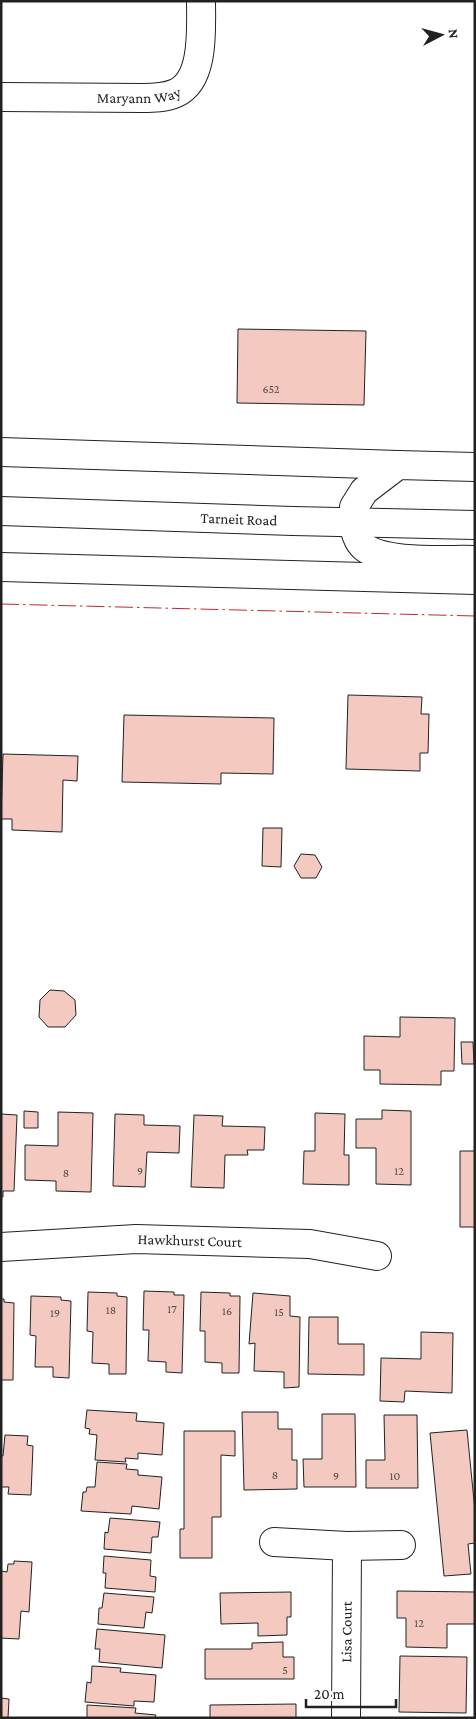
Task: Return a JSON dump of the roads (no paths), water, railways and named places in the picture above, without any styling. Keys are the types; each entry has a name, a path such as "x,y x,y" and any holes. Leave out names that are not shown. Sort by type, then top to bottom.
{"street":[{"name":"Maryann Way","path":"1,97 142,98 161,97 177,93 188,84 196,69 200,48 201,1"},
{"path":"1,452 475,467"},
{"path":"398,464 364,491 354,507 353,522 357,537 362,546 375,554 400,558 475,560"},
{"name":"Tarneit Road","path":"1,511 475,525"},
{"path":"1,567 475,580"},
{"name":"Hawkhurst Court","path":"1,1247 136,1239 310,1244 377,1256"},
{"path":"274,1542 347,1546 400,1545"},
{"name":"Lisa Court","path":"346,1718 347,1546"}]}
